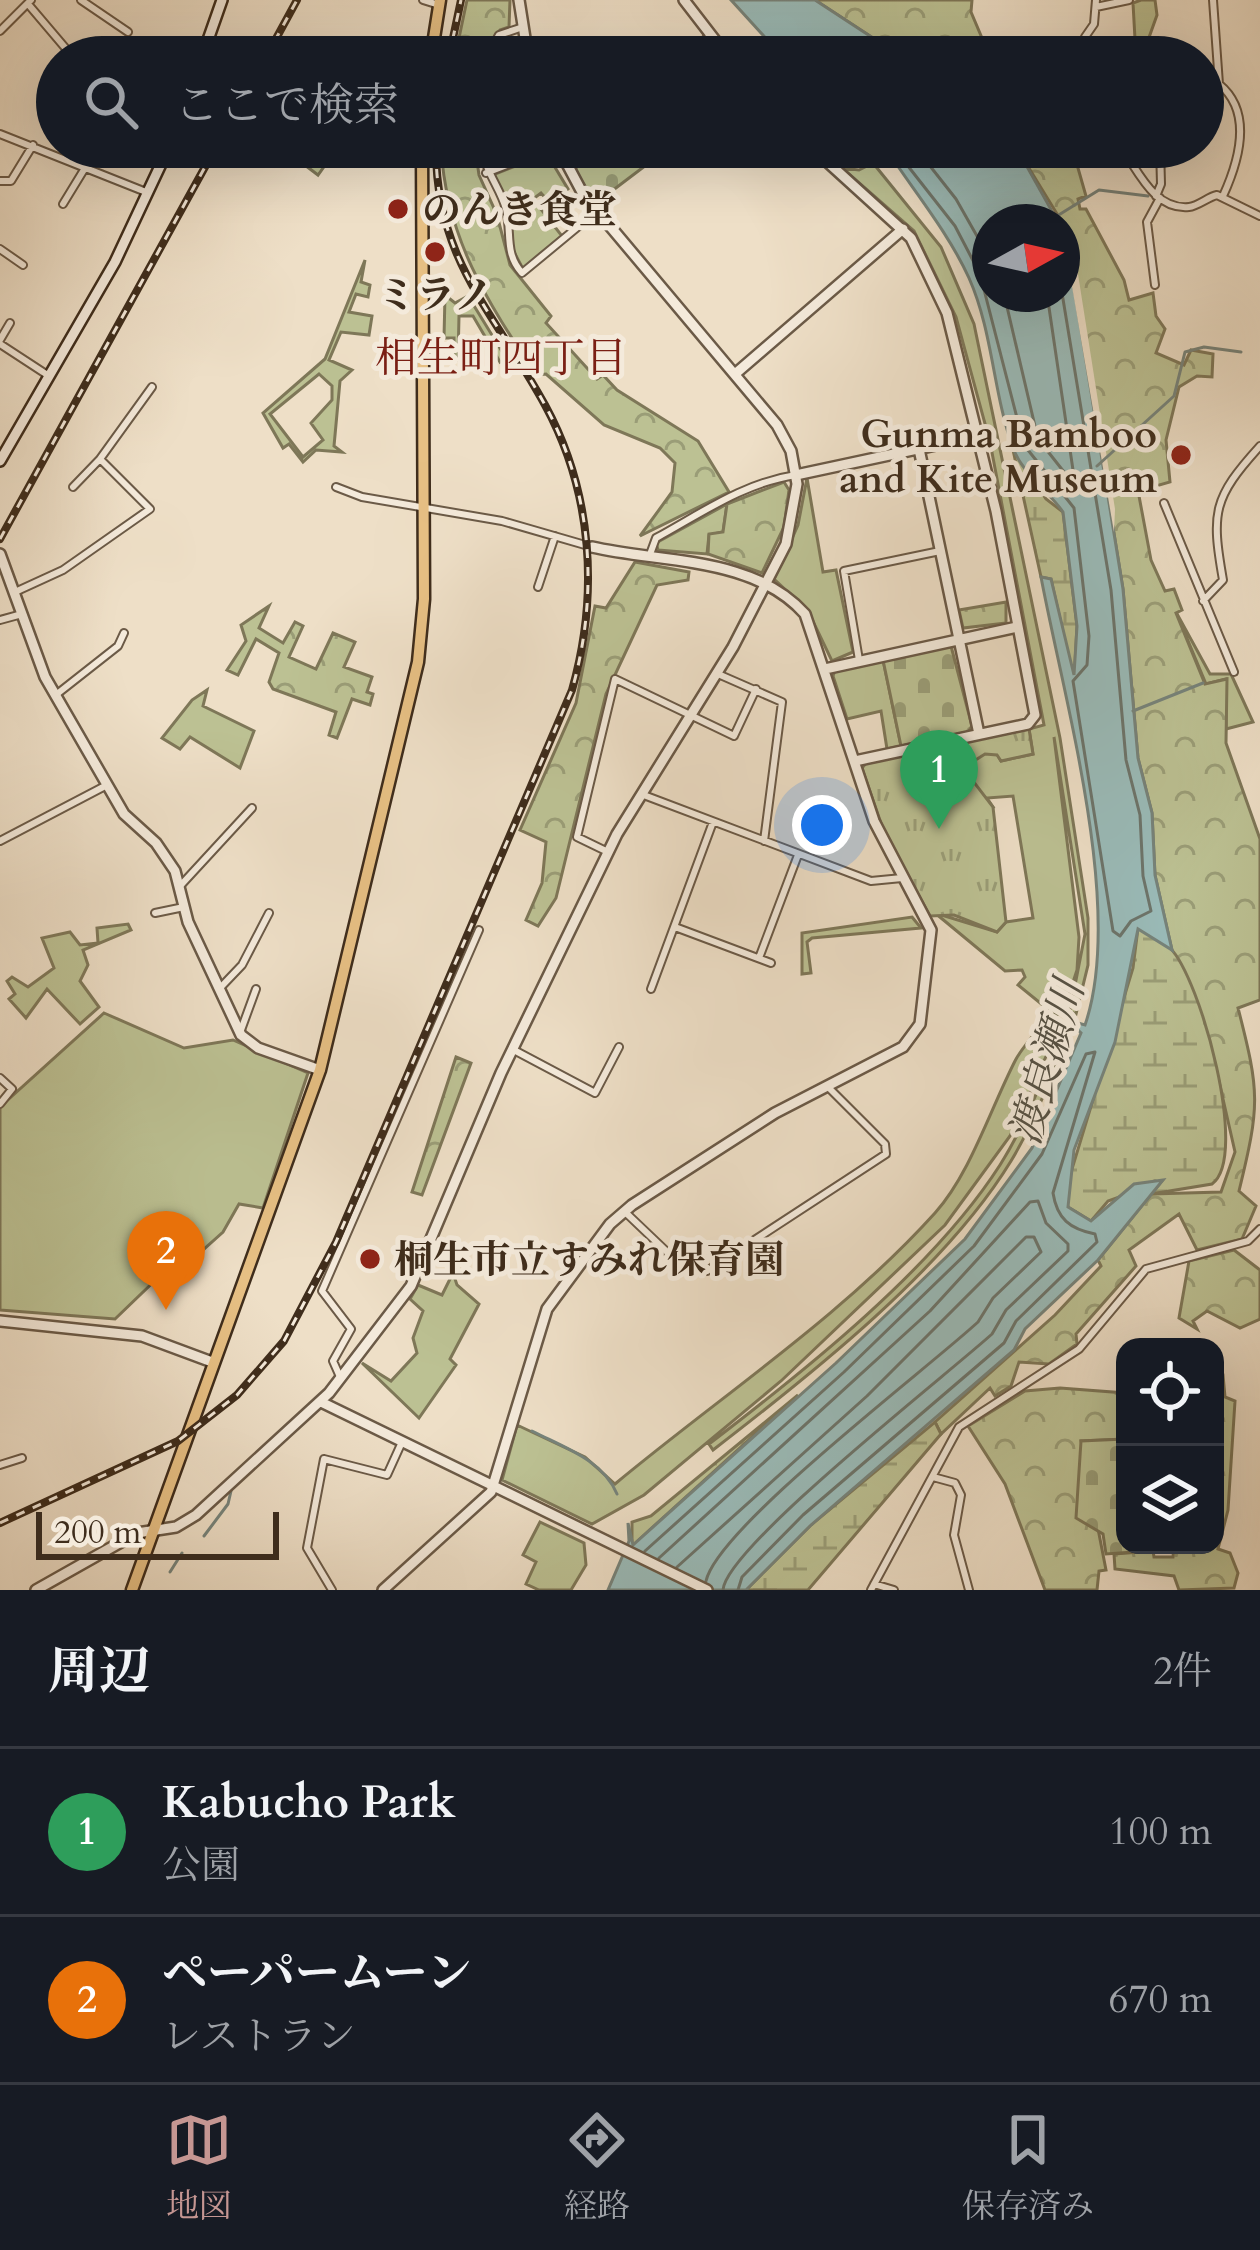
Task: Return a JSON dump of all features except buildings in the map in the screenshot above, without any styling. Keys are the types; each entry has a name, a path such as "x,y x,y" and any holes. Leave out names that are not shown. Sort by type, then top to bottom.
{"highway":[{"path":"434,36 439,2"},
{"path":"132,1590 320,1070 418,662 423,505 422,168"}],"street":[{"path":"81,0 128,32"},
{"path":"209,36 222,0"},
{"path":"423,0 439,2"},
{"path":"518,0 522,36"},
{"path":"684,0 710,36"},
{"path":"1085,36 1096,3 1129,0"},
{"path":"1213,0 1216,36"},
{"path":"0,31 29,2 56,36"},
{"path":"499,36 520,28"},
{"path":"1136,168 1158,197 1190,207 1222,196 1238,163 1239,113 1234,97 1224,88"},
{"path":"0,134 36,146"},
{"path":"0,182 12,180 33,145"},
{"path":"63,204 85,168 149,194"},
{"path":"0,461 160,168"},
{"path":"485,168 505,206 509,250 522,273 597,212"},
{"path":"486,173 499,168"},
{"path":"36,1590 137,1533 176,1527 196,1515 321,1402 411,1286 512,1049 608,852 717,673 793,524 796,475 778,425 597,212 568,168"},
{"path":"835,168 903,229 921,253 947,313 978,436 1034,719 855,761"},
{"path":"1155,285 1147,222 1162,184 1161,168"},
{"path":"1222,196 1260,216"},
{"path":"735,374 903,229"},
{"path":"0,249 23,265"},
{"path":"10,323 0,342 49,376"},
{"path":"73,487 100,459 152,387"},
{"path":"649,559 656,538 758,483 978,436"},
{"path":"1203,601 1223,580 1214,529 1219,499 1260,446"},
{"path":"919,449 979,734"},
{"path":"14,592 63,570 150,509 100,459"},
{"path":"336,487 649,559 718,567 764,586 805,614 874,821 932,936 923,1017 902,1047 741,1133 624,1211 547,1309 493,1487 383,1590"},
{"path":"1163,503 1234,672"},
{"path":"538,586 554,536"},
{"path":"859,660 844,572 940,550"},
{"path":"0,554 56,695 124,814 162,850 181,885 184,907 239,1031 259,1048 320,1070"},
{"path":"0,620 22,614"},
{"path":"826,669 1017,627"},
{"path":"56,695 118,646 124,633"},
{"path":"717,673 782,702 776,778 764,841"},
{"path":"608,852 577,837 615,679 734,736 756,689"},
{"path":"0,841 107,785"},
{"path":"640,793 876,883 902,878"},
{"path":"181,885 252,808"},
{"path":"651,989 712,822"},
{"path":"759,958 798,855"},
{"path":"155,914 184,907"},
{"path":"221,986 242,965 268,913"},
{"path":"675,927 771,963"},
{"path":"341,1379 332,1361 351,1329 322,1291 479,930"},
{"path":"239,1031 256,989"},
{"path":"512,1049 595,1093 619,1047"},
{"path":"0,1078 12,1089 0,1104"},
{"path":"624,1211 688,1272 706,1271 886,1154 885,1144 827,1086"},
{"path":"894,1590 872,1587 959,1427 1079,1349 1146,1269 1248,1241 1260,1229"},
{"path":"0,1322 142,1336 212,1362"},
{"path":"321,1402 707,1590"},
{"path":"332,1590 307,1548 324,1459 387,1475 402,1442"},
{"path":"0,1465 22,1458"},
{"path":"933,1478 955,1483 960,1492 954,1535 969,1590"}],"green space":[{"path":"467,0 510,0 509,27 496,36 459,36"},
{"path":"815,0 972,0 971,12 981,36 870,36"},
{"path":"1155,0 1157,15 1150,36 1135,36 1133,3"},
{"path":"444,168 478,168 510,265 551,316 546,323 597,379 603,375 617,390 698,441 729,492 640,536 672,492 675,463 660,448 604,425 546,374 536,375 472,267"},
{"path":"511,168 555,168 568,189 550,203 541,193 533,199 562,236 523,269 512,248 510,209 495,174"},
{"path":"576,168 642,168 596,203"},
{"path":"842,168 877,168 941,247 974,324 1060,738 1088,918 1088,965 1076,1014 1070,1011 1085,934 1054,737 1079,937 1077,970 1063,1013 1055,1015 1018,985 1025,977 1022,970 1005,971 935,913 997,932 1006,922 1033,918 1013,796 987,798 993,807 888,831 988,738 1001,761 1033,754 1029,729 1044,725 990,442 956,317 914,231"},
{"path":"1029,168 1078,168 1086,196 1078,199 1079,204 1051,204"},
{"path":"1080,209 1086,209 1124,280 1129,300 1153,293 1156,316 1165,329 1156,353 1184,365 1191,350 1213,354 1212,377 1197,376 1179,387 1166,440 1170,482 1156,486 1152,476 1136,480 1151,560 1165,591 1174,589 1182,610 1176,613 1205,684 1227,679 1226,743 1260,839 1260,1000 1238,1008 1255,1099 1239,1191 1256,1206 1242,1239 1197,1250 1179,1214 1129,1250 1136,1266 1076,1334 1077,1344 1049,1364 1019,1362 1011,1386 995,1396 990,1388 941,1434 935,1422 1055,1315 1101,1266 1098,1260 1151,1194 1221,1192 1235,1152 1213,1055 1172,950 1155,875 1152,813 1138,758 1123,589 1078,312"},
{"path":"365,260 361,282 370,285 368,297 356,294 349,312 372,316 369,335 341,332 329,360 352,370 340,381 334,446 342,452 316,450 303,462 289,444 283,448 263,413 325,359","holes":["319,374 332,386 332,400 311,423 323,440 303,457 270,414"]},
{"path":"445,295 455,303 468,296 506,358 500,362 473,316 459,316 458,360 454,360 454,338 444,338"},
{"path":"1013,450 1046,499 1063,512 1077,626 1074,681 1051,579 1041,577"},
{"path":"807,478 823,572 836,570 853,652 832,661 808,611 774,579 798,525"},
{"path":"784,482 789,490 784,527 762,573 708,554 709,534 723,532 727,504"},
{"path":"727,504 723,532 709,535 707,554 658,550 656,543"},
{"path":"635,562 689,572 688,580 657,585 606,694 556,898 538,926 526,920 542,883 546,842 520,830 576,703 595,606 606,608"},
{"path":"1006,602 1006,623 963,628 959,610"},
{"path":"269,606 259,628 283,643 295,622 303,626 289,657 316,669 333,633 355,642 344,667 372,677 367,692 373,694 370,705 352,699 337,738 329,735 336,712 273,689 269,682 279,653 256,639 238,675 227,670 246,641 241,625"},
{"path":"1176,612 1210,674 1231,674 1253,722 1226,729 1226,679 1206,684"},
{"path":"951,646 972,726 968,732 901,746 883,660"},
{"path":"883,660 901,746 887,749 881,711 847,719 833,676 835,670"},
{"path":"207,690 203,706 254,731 240,768 190,737 180,749 162,738 192,700"},
{"path":"1029,729 1033,754 1001,761 997,755 985,754 963,768 993,807 1006,922 997,932 954,915 930,916 885,835 862,768 867,762"},
{"path":"912,917 921,928 812,938 807,942 811,973 802,974 802,933"},
{"path":"128,924 131,930 83,950 88,965 80,981 99,1007 80,1024 47,989 26,1018 9,999 15,994 7,981 12,977 28,987 54,968 42,938 70,932 80,945 98,943 97,928"},
{"path":"1138,928 1170,948 1195,993 1223,1105 1222,1167 1212,1184 1151,1194 1161,1182 1108,1201 1091,1221 1068,1207 1065,1192 1133,968"},
{"path":"104,1013 184,1048 233,1040 308,1073 263,1208 239,1204 223,1232 174,1276 167,1269 115,1319 0,1310 0,1107"},
{"path":"1045,1016 1060,1024 1010,1136 945,1225 781,1381 644,1495 592,1524 502,1480 517,1425 585,1457 615,1484 860,1287 947,1197 1015,1061"},
{"path":"1062,1032 1068,1034 1020,1146 951,1241 875,1317 713,1450 709,1444 866,1315 973,1204 1018,1133"},
{"path":"456,1057 471,1063 422,1195 412,1192"},
{"path":"1234,1250 1260,1270 1260,1319 1240,1328 1207,1311 1193,1321 1197,1329 1179,1318 1189,1261"},
{"path":"453,1273 457,1285 479,1304 450,1359 456,1365 419,1418 362,1363 391,1381 417,1353 413,1338 423,1311 410,1299 418,1285 442,1295"},
{"path":"1224,1386 1225,1397 1235,1401 1224,1526"},
{"path":"1025,1391 1116,1392 1116,1439 1081,1441 1106,1570 1099,1571 1097,1590 1045,1590 1005,1484 968,1426"},
{"path":"798,1395 632,1546 632,1522 651,1516"},
{"path":"935,1422 941,1434 808,1590 746,1590 811,1525"},
{"path":"1116,1439 1116,1553 1106,1554 1103,1534 1076,1518 1081,1441"},
{"path":"540,1522 584,1543 586,1565 571,1590 539,1590 526,1584 536,1562 523,1555"},
{"path":"1230,1553 1238,1573 1234,1588 1179,1590 1174,1576 1115,1569 1114,1554"}],"water":[{"path":"731,0 815,0 870,36 764,36"},
{"path":"899,168 1028,168 1048,204 972,204 972,286"},
{"path":"981,312 1078,312 1123,589 1138,758 1152,813 1155,875 1172,950 1138,929 1115,1042 1074,1150 1068,1207 1091,1221 1134,1184 1163,1180 1098,1260 1025,1329 1014,1350 811,1525 746,1590 608,1590 629,1541 628,1523 633,1545 836,1363 965,1239 1032,1148 1081,1033 1067,1020 1085,1025 1096,977 1095,865 1076,742 1041,577 1051,579 1074,675 1077,626 1063,512 1013,448"}],"pier":[{"path":"1080,287 1115,509 1114,532 1076,312"}],"waterway":[{"path":"1076,204 1099,190 1148,196"},
{"path":"1097,466 1174,396 1185,352 1204,347 1241,352"},
{"path":"1133,711 1203,683"},
{"path":"532,1431 592,1463 617,1494"},
{"path":"204,1536 228,1504 231,1491"},
{"path":"170,1572 182,1553"}],"railway":[{"path":"277,36 297,0"},
{"path":"453,36 461,0"},
{"path":"0,539 204,168"},
{"path":"0,1523 178,1441 237,1395 284,1341 336,1242 572,690 581,654 588,581 587,545 573,473 545,405 457,254 437,168"}],"place":[{"name":"のんき食堂","path":"398,209"},
{"name":"ミラノ","path":"435,252"},
{"name":"Gunma Bamboo and Kite Museum","path":"1181,455"},
{"name":"Kabucho Park","path":"939,829"},
{"name":"桐生市立すみれ保育園","path":"370,1259"},
{"name":"ペーパームーン","path":"166,1310"}],"district":[{"name":"相生町四丁目","path":"501,357"}],"water label":[{"name":"渡良瀬川","path":"1046,1062"}]}
